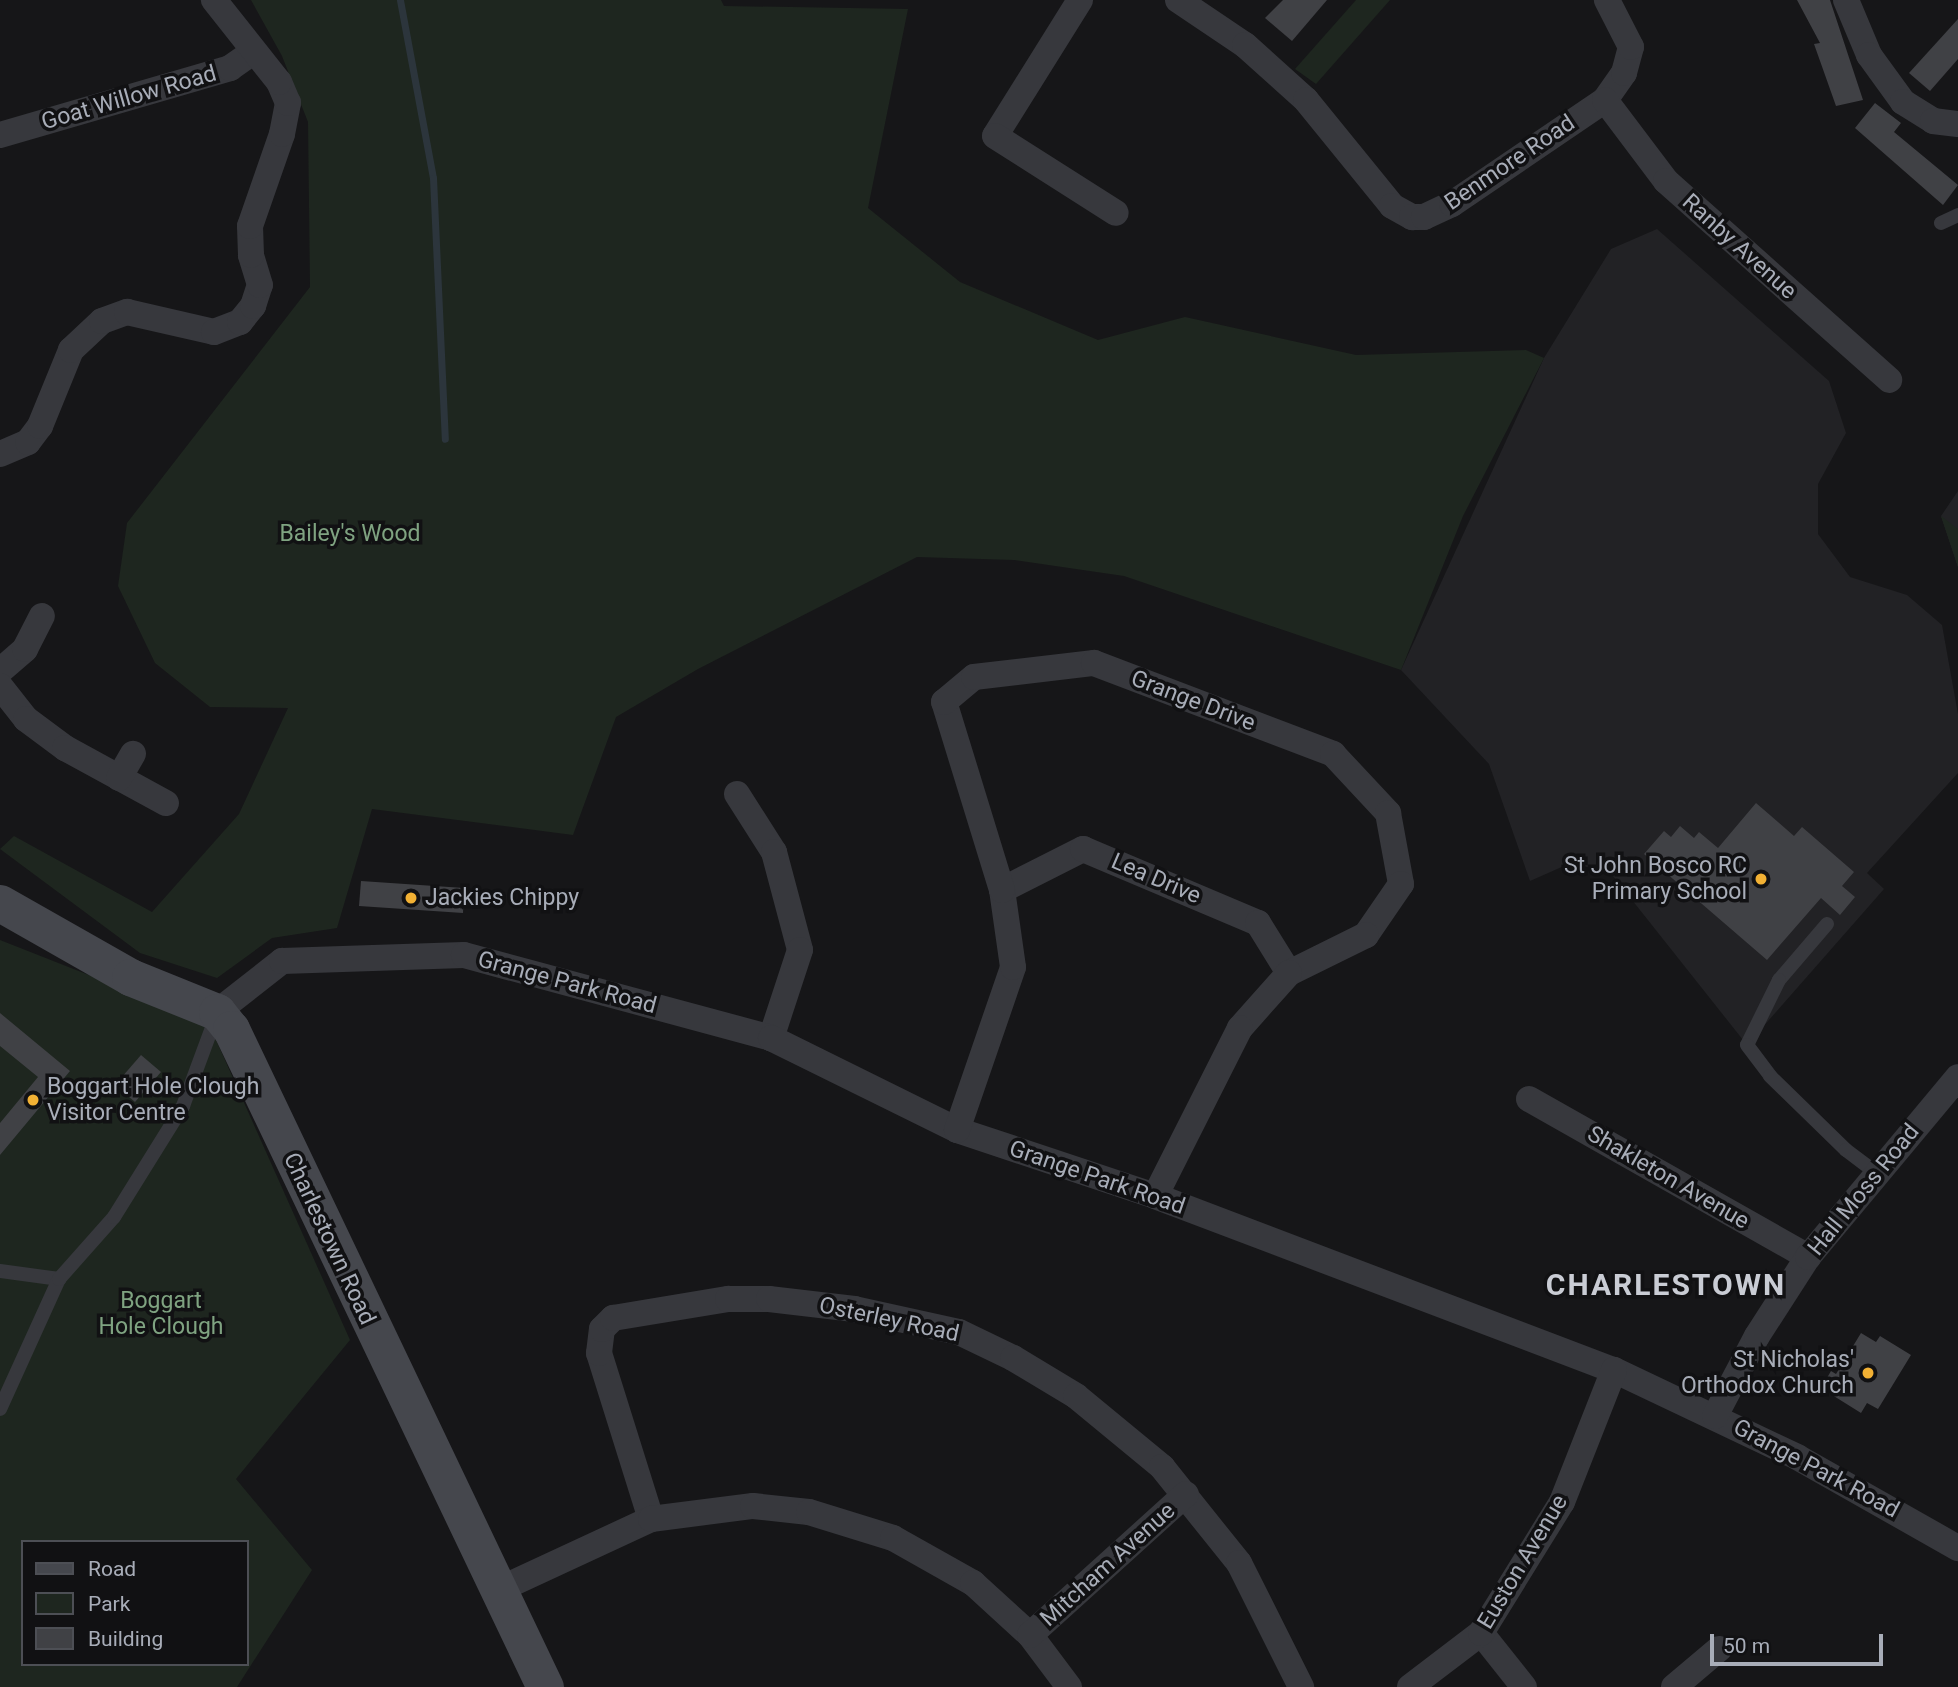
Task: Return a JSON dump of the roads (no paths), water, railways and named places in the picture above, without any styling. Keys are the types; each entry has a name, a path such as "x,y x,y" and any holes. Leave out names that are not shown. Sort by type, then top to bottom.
{"street":[{"path":"0,454 28,442 71,350 102,321 127,312 214,332 240,322 253,306 260,285 251,255 250,226 282,135 288,103 279,82 214,0"},
{"path":"1080,0 995,136 1115,213"},
{"name":"Benmore Road","path":"1178,0 1245,44 1297,92 1381,195 1412,217 1444,209 1605,100 1624,73 1630,47 1607,0"},
{"path":"1846,0 1869,55 1903,102 1933,121 1958,124"},
{"name":"Goat Willow Road","path":"0,135 230,68 254,51"},
{"name":"Ranby Avenue","path":"1605,100 1666,181 1889,380"},
{"path":"0,671 25,649 42,616"},
{"name":"Grange Drive","path":"957,1130 1013,967 1002,890 944,702 974,677 1094,663 1334,754 1388,813 1401,884 1366,935 1289,973 1240,1028 1154,1196"},
{"path":"0,686 35,726 65,748 166,803"},
{"path":"119,778 133,754"},
{"path":"737,794 774,852 800,950 771,1038"},
{"name":"Lea Drive","path":"1002,890 1083,849 1258,923 1289,973"},
{"path":"0,903 130,977 217,1012"},
{"name":"Grange Park Road","path":"217,1012 282,961 464,955 771,1038 957,1130 1154,1196 1614,1370 1715,1416 1877,1499 1958,1548"},
{"name":"Charlestown Road","path":"217,1012 231,1029 545,1687"},
{"name":"Hall Moss Road","path":"1715,1416 1757,1336 1808,1257 1958,1077"},
{"name":"Shakleton Avenue","path":"1529,1099 1808,1257"},
{"name":"Osterley Road","path":"652,1519 599,1353 602,1329 629,1313 728,1300 806,1302 959,1332 1013,1358 1076,1396 1133,1441 1186,1494 1240,1563 1301,1687"},
{"name":"Euston Avenue","path":"1410,1687 1481,1633 1562,1503 1614,1370"},
{"name":"Mitcham Avenue","path":"1030,1635 1186,1494"},
{"path":"498,1590 652,1519 753,1507 810,1512 849,1521 937,1560 973,1583 1030,1635 1069,1687"},
{"path":"1481,1633 1524,1687"},
{"path":"1674,1687 1719,1649"}],"lane":[{"path":"1941,223 1958,215"},
{"path":"1826,924 1779,980 1747,1045 1770,1076 1876,1173"},
{"path":"0,1409 59,1279 114,1216 183,1106 217,1012"},
{"path":"0,1271 59,1279"}],"waterway":[{"path":"400,0 433,178 445,439"}],"place":[{"name":"St John Bosco RC Primary School","path":"1761,879"},
{"name":"Jackies Chippy","path":"411,898"},
{"name":"Boggart Hole Clough Visitor Centre","path":"33,1100"},
{"name":"St Nicholas' Orthodox Church","path":"1868,1373"}],"district":[{"name":"CHARLESTOWN","path":"1666,1285"}],"park label":[{"name":"Bailey's Wood","path":"350,534"},
{"name":"Boggart Hole Clough","path":"161,1314"}]}
